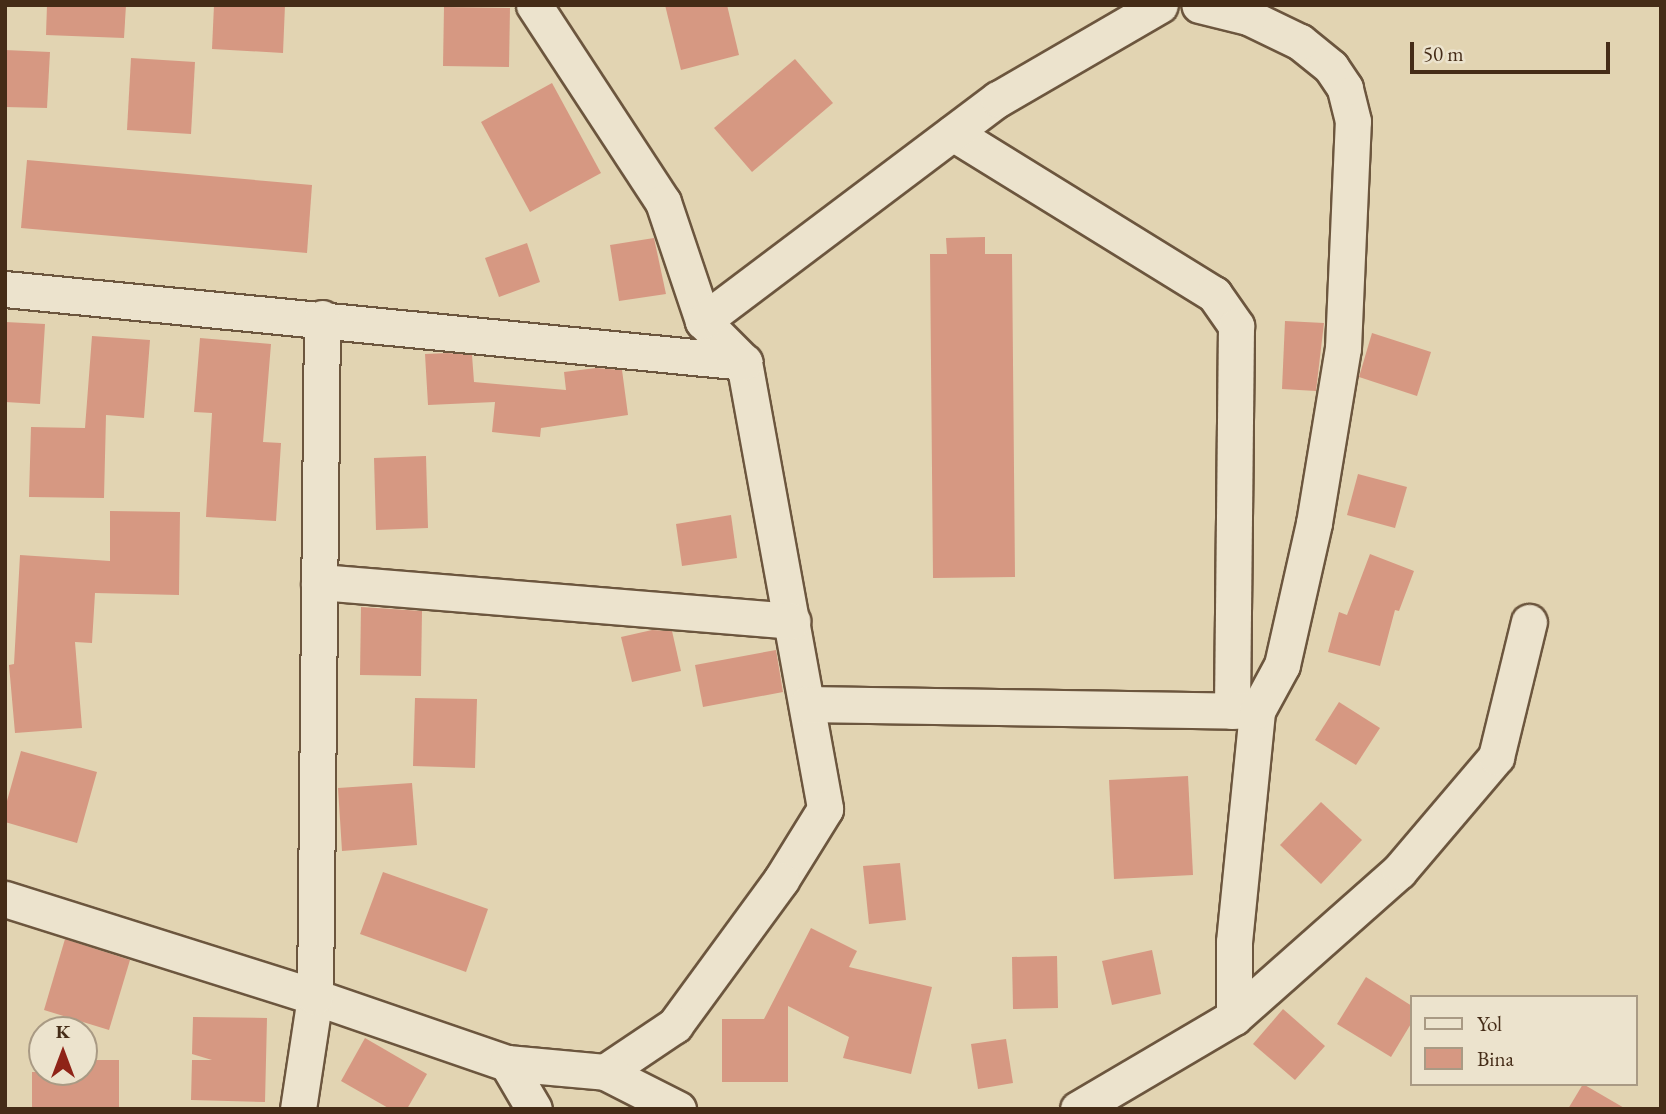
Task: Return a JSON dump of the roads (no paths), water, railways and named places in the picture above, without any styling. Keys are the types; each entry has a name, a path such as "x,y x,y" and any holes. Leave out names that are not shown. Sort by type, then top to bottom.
{"street":[{"path":"534,5 663,202 703,321 744,362 825,809 781,880 675,1026 605,1072"},
{"path":"703,321 998,99 1160,5"},
{"path":"1199,5 1248,17 1300,42 1331,67 1345,88 1353,121 1343,348 1314,523 1282,665 1245,711"},
{"path":"953,133 1214,294 1236,326 1245,711 1234,942 1234,1017"},
{"path":"5,289 322,318 744,362"},
{"path":"298,1109 315,998 322,318"},
{"path":"319,582 792,621"},
{"path":"1078,1109 1234,1017 1399,871 1496,757 1529,622"},
{"path":"807,704 1245,711"},
{"path":"5,899 315,998 507,1063 605,1072 678,1109"},
{"path":"507,1063 534,1109"}]}
